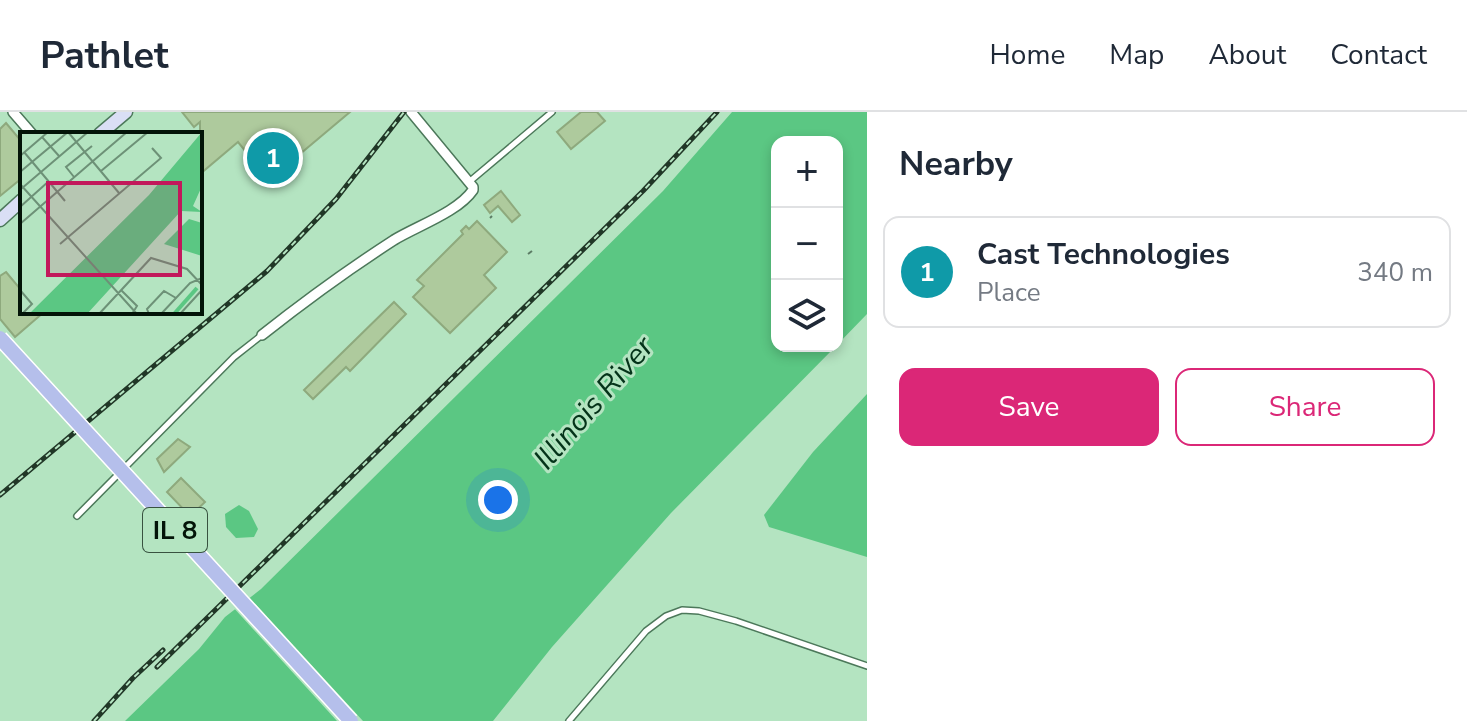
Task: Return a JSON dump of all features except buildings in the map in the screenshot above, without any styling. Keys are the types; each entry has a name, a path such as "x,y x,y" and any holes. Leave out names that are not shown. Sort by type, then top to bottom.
{"main road":[{"path":"102,132 126,112"},
{"path":"0,220 20,202"},
{"name":"IL 8","path":"0,338 351,721"}],"street":[{"path":"13,112 30,132"},
{"path":"262,335 335,279 459,203 473,190 411,112"}],"lane":[{"path":"469,182 552,112"},
{"path":"77,516 234,357 262,335"},
{"path":"569,721 646,631 666,616 682,610 699,611 736,621 867,666"}],"water":[{"name":"Illinois River","path":"732,112 867,112 867,314 843,339 843,136 771,136 771,352 830,352 671,513 552,647 493,721 125,721 199,649 225,617 261,589 663,191"},
{"path":"867,394 867,557 769,527 764,515 813,452"},
{"path":"239,505 249,511 258,529 254,537 236,538 226,527 225,514"}],"pier":[{"path":"247,595 363,721 337,721 232,606"}],"railway":[{"path":"0,495 267,271 336,199 404,112"},
{"path":"157,667 643,191 717,112"},
{"path":"94,721 163,650"}],"place":[{"name":"Cast Technologies","path":"273,158"}]}
